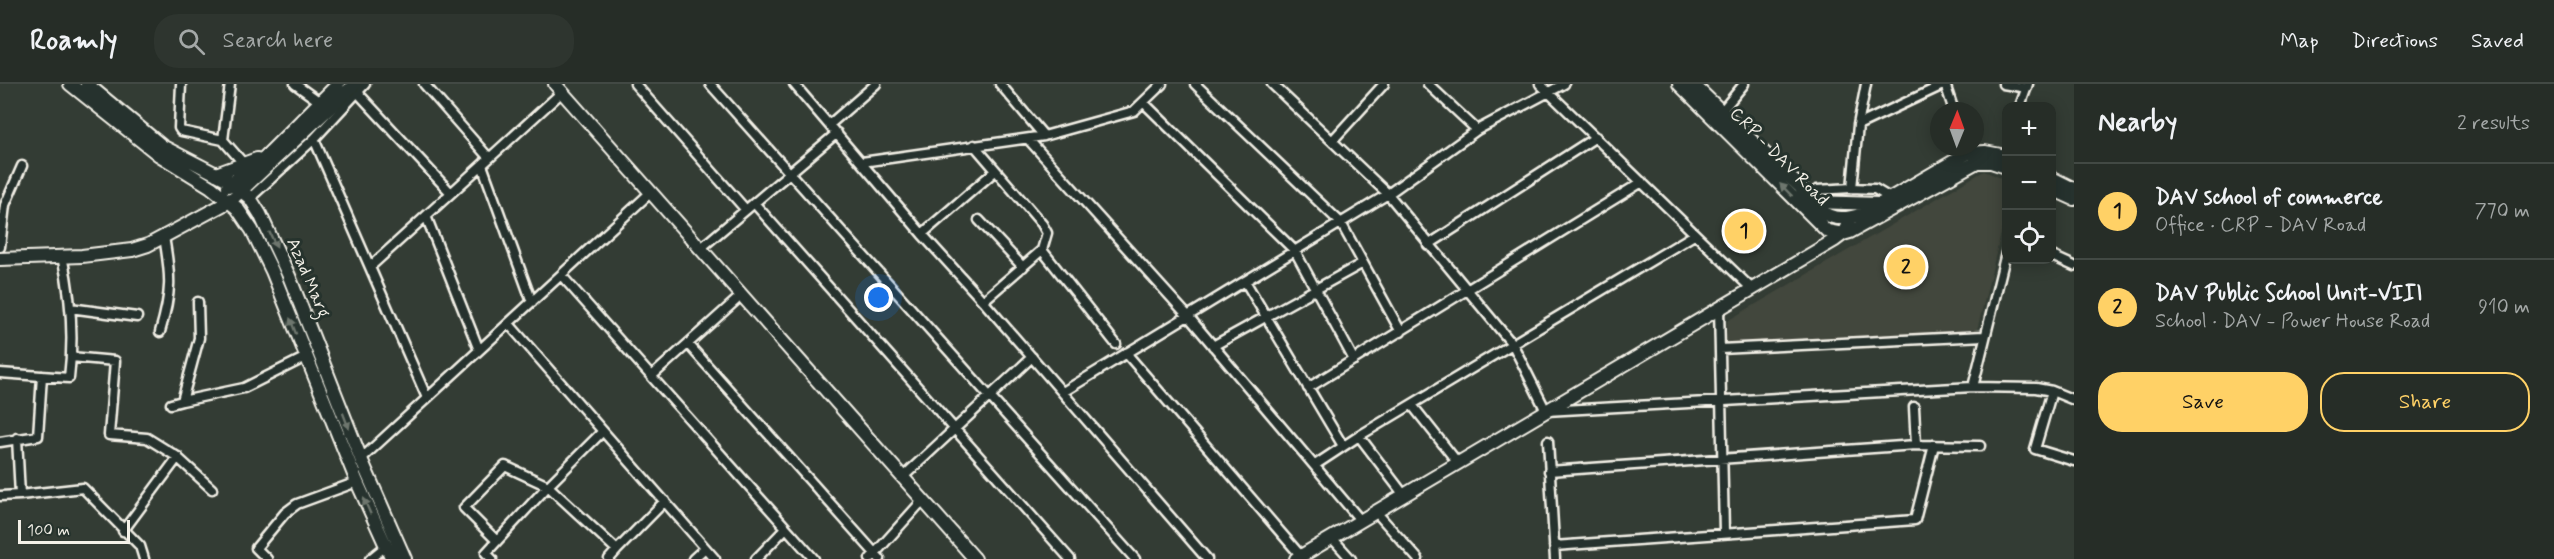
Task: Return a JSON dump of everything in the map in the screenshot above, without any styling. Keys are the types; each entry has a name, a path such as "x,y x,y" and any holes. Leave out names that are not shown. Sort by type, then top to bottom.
{"street":[{"name":"Azad Marg","path":"70,84 159,155 230,201 252,230 272,271 357,482 392,559"},
{"path":"87,84 162,146 242,190"},
{"path":"181,84 179,128 181,131 223,140 244,164"},
{"path":"223,140 230,84"},
{"path":"295,84 320,102"},
{"path":"242,190 265,157 338,84"},
{"path":"0,259 132,250 164,237 230,201 356,88 365,84"},
{"path":"424,84 489,158"},
{"path":"635,84 746,210"},
{"path":"710,84 1135,559"},
{"path":"794,84 922,234 1207,559"},
{"path":"830,125 876,84"},
{"path":"1000,84 1044,136"},
{"path":"862,162 1044,136 1134,111 1162,84"},
{"path":"1195,84 1341,223 1401,332"},
{"path":"1272,84 1388,194 1513,345 1546,411"},
{"path":"1332,141 1384,84"},
{"path":"1428,84 1477,130"},
{"path":"1540,84 1752,289"},
{"path":"1062,392 1388,194 1477,130 1564,84"},
{"name":"CRP - DAV Road","path":"1679,84 1827,231 1843,234"},
{"name":"CRP - DAV Road","path":"1693,84 1832,218 1850,219"},
{"path":"1721,112 1744,84"},
{"path":"1852,188 1858,125 1866,84"},
{"path":"1858,125 1945,84 1951,102"},
{"path":"2003,84 2027,86 2021,102"},
{"path":"213,209 220,193 242,190 314,139 356,88"},
{"path":"356,88 451,193"},
{"path":"371,266 482,165 558,88 975,559"},
{"path":"1144,103 1295,251 1354,360"},
{"path":"701,248 837,133"},
{"path":"1428,244 1596,137"},
{"path":"314,139 427,398"},
{"path":"1028,139 1188,316 1360,521"},
{"path":"974,146 1046,229 1046,240 1042,250 983,302"},
{"path":"1984,152 2002,155"},
{"path":"1843,234 1850,219 1865,213 1957,156"},
{"path":"216,174 265,157"},
{"path":"1126,353 1299,558 1843,234 1977,162 1991,162 2002,158"},
{"path":"482,165 532,302"},
{"path":"0,247 5,205 22,166"},
{"path":"922,234 994,171"},
{"path":"2056,180 2074,189"},
{"path":"1308,387 1468,291 1642,182"},
{"path":"1810,199 1817,190 1852,188 1875,189 1885,201"},
{"name":"Azad Marg","path":"242,190 260,214 289,276 361,459 405,559"},
{"path":"2056,191 2074,199"},
{"path":"361,459 650,193"},
{"path":"1810,199 1885,201"},
{"path":"754,203 1070,559"},
{"path":"426,216 480,350"},
{"path":"979,220 1023,267"},
{"path":"1315,465 1359,436 1694,235"},
{"path":"160,332 167,309 171,274 164,237"},
{"path":"1042,250 1116,344"},
{"path":"0,373 69,378 70,290 62,256"},
{"path":"2056,258 2074,266"},
{"path":"1213,346 1363,263"},
{"path":"1973,387 2004,264"},
{"path":"561,275 653,375 814,559"},
{"path":"1245,281 1343,446"},
{"path":"653,375 742,295"},
{"path":"182,401 200,338 198,302"},
{"path":"70,308 137,317"},
{"path":"1719,308 1724,532"},
{"path":"509,324 716,559"},
{"path":"1720,349 1984,336"},
{"path":"688,344 875,557 923,500"},
{"path":"71,357 115,361 109,435 147,438 178,457 212,489"},
{"path":"171,404 244,388 306,357"},
{"path":"903,477 1032,357"},
{"path":"0,442 38,436 42,376"},
{"path":"1546,411 1973,387 2036,388 2052,391 2074,400"},
{"path":"2052,391 2035,449 2074,460"},
{"path":"1412,405 1458,463"},
{"path":"1914,407 1916,445"},
{"path":"492,559 486,553 603,431"},
{"path":"1359,436 1404,495"},
{"path":"17,438 20,495"},
{"path":"1548,441 1555,559"},
{"path":"1549,471 1916,445 1980,446"},
{"path":"1554,546 1915,520 1934,445"},
{"path":"123,531 178,457"},
{"path":"497,541 464,508 505,466 548,486 617,550"},
{"path":"267,559 256,548 285,513 297,504 357,482"},
{"path":"0,496 83,488 140,546 144,559"},
{"path":"609,559 665,501"},
{"path":"1376,512 1418,559"},
{"path":"756,559 786,528"},
{"path":"1332,538 1351,559"},
{"path":"370,559 386,546"},
{"path":"693,559 705,548"}],"shaded area":[{"path":"1984,171 2002,178 2002,229 1977,330 1726,347 1727,321"}],"place":[{"name":"DAV school of commerce","path":"1744,231"},
{"name":"DAV Public School Unit-VIII","path":"1906,267"}]}
